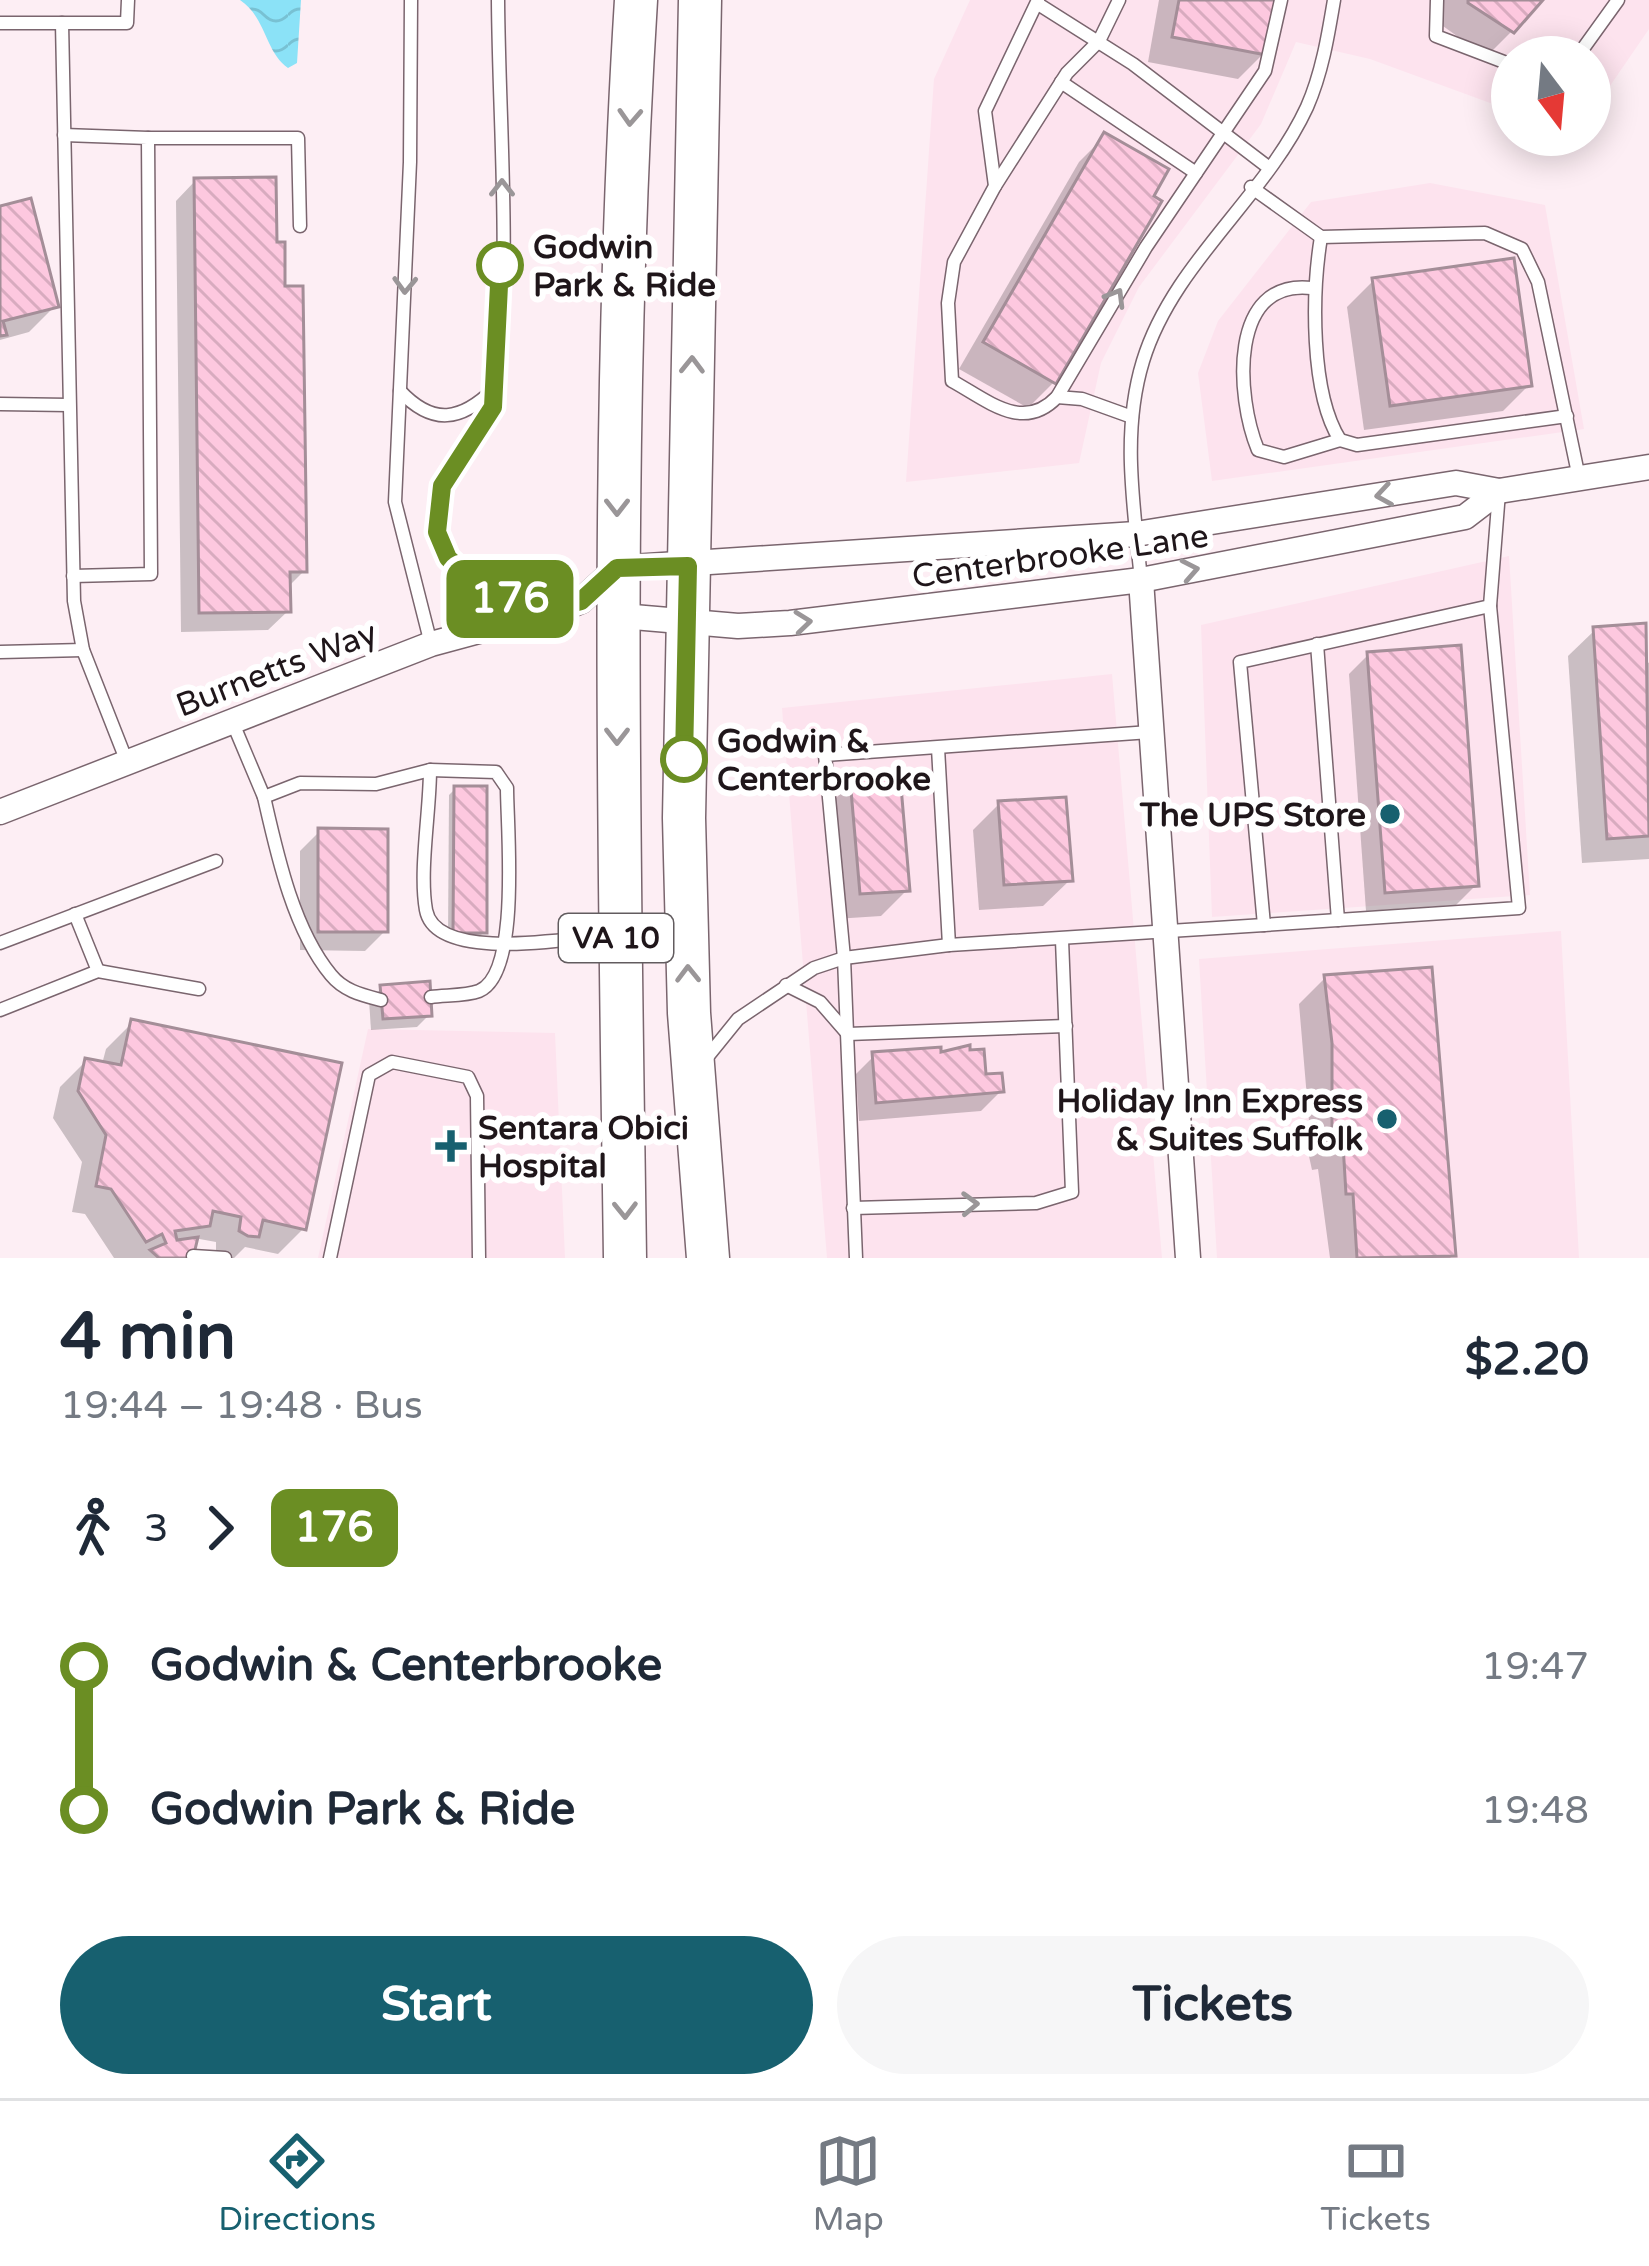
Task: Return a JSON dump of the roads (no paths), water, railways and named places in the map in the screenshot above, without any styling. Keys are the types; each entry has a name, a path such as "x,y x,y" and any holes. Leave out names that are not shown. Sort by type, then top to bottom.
{"highway":[{"name":"VA 10","path":"626,1258 600,610 617,568 620,328 636,0"},
{"name":"VA 10","path":"700,0 684,818 694,1074 708,1258"}],"street":[{"name":"Centerbrooke Lane","path":"617,568 1136,534 1456,483 1499,491 1649,467"},
{"name":"Centerbrooke Lane","path":"600,610 687,622 790,623 1141,580 1465,517 1499,491"},
{"path":"1141,580 1188,1258"},
{"name":"Burnetts Way","path":"0,812 431,644 538,613 600,610"}],"lane":[{"path":"0,23 127,23 128,0"},
{"path":"411,0 396,517 431,644"},
{"path":"498,0 503,182 496,388 480,434 442,486 437,532 448,558 470,579 538,613"},
{"path":"1119,0 1099,40 1061,82 995,186 954,262 948,303 952,381 1016,416 1043,412 1057,398 1196,173 1225,136 1265,71 1281,0"},
{"path":"1141,580 1130,488 1132,417 1143,362 1161,315 1306,109 1324,56 1334,0"},
{"path":"1437,0 1436,36 1491,57"},
{"path":"1591,36 1618,0"},
{"path":"995,186 986,111 1038,2 1099,40 1268,167"},
{"path":"62,23 73,576 83,650 127,761"},
{"path":"1061,82 1196,173"},
{"path":"64,135 298,139 300,226"},
{"path":"73,576 151,574 148,137"},
{"path":"1251,188 1321,238 1485,232 1522,249 1538,282 1579,479"},
{"path":"1321,238 1312,288 1328,421 1340,440"},
{"path":"1312,288 1290,285 1270,293 1240,356 1248,426 1258,450 1285,457 1340,440 1357,445 1567,416"},
{"path":"400,391 424,413 444,418 473,409 496,388"},
{"path":"1057,398 1082,399 1132,417"},
{"path":"0,404 70,405"},
{"path":"694,1074 738,1019 786,985 844,958 949,945 1519,908 1490,606 1499,491"},
{"path":"1264,925 1240,662 1490,606"},
{"path":"1317,644 1338,920"},
{"path":"0,652 83,650"},
{"path":"232,721 264,797 298,908 332,976 354,993 381,1000"},
{"path":"856,1258 844,958 825,755 1150,732"},
{"path":"938,748 949,945"},
{"path":"430,770 426,909 432,926 455,942 616,934"},
{"path":"264,797 301,783 376,784 430,770 496,772 504,780 507,942 496,977 480,991 431,997"},
{"path":"0,943 216,861"},
{"path":"76,914 98,971"},
{"path":"853,1208 1036,1203 1072,1192 1062,940"},
{"path":"0,1010 98,971 199,989"},
{"path":"786,985 820,1002 848,1034"},
{"path":"848,1034 1066,1025"},
{"path":"330,1258 369,1075 392,1062 468,1077 477,1096 479,1258"},
{"path":"193,1256 225,1258"}],"water":[{"path":"240,0 301,0 297,63 288,68 280,61 255,16"}],"place":[{"name":"Godwin Park & Ride","path":"500,265"},
{"name":"Godwin & Centerbrooke","path":"684,759"},
{"name":"The UPS Store","path":"1390,814"},
{"name":"Holiday Inn Express & Suites Suffolk","path":"1387,1119"},
{"name":"Sentara Obici Hospital","path":"451,1146"}]}
